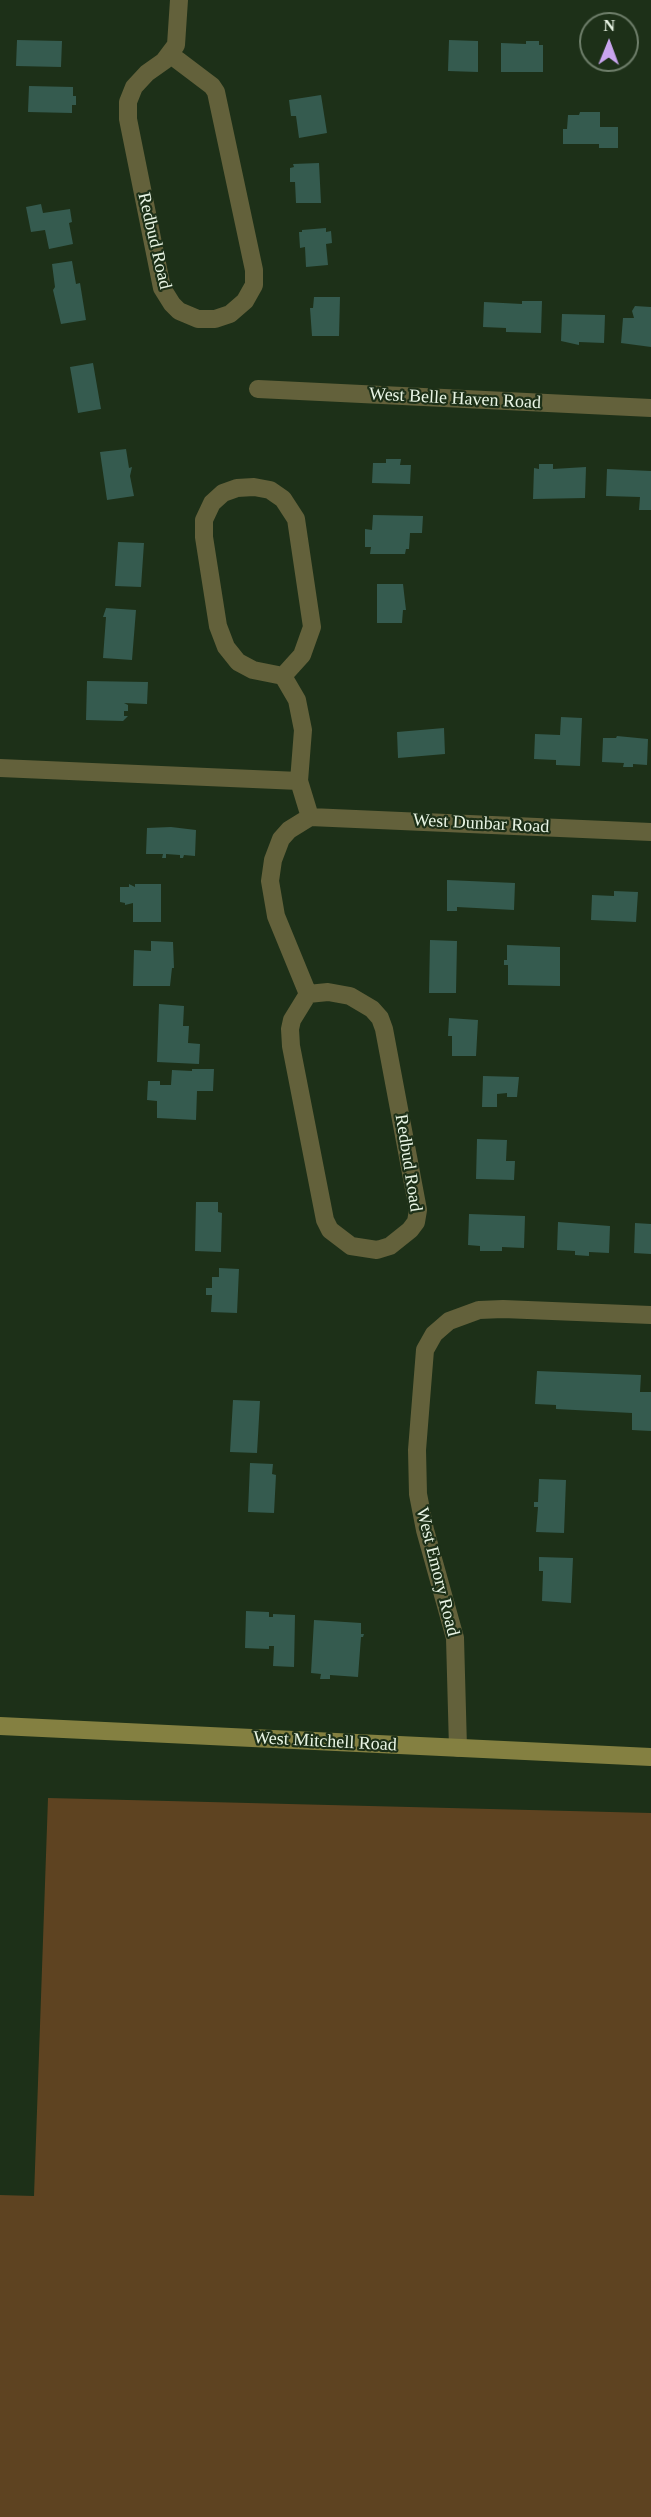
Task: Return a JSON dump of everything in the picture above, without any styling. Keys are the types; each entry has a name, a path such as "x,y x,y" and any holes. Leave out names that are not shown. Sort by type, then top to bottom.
{"main road":[{"name":"West Mitchell Road","path":"0,1726 651,1757"}],"street":[{"path":"171,54 176,45 179,0"},
{"name":"Redbud Road","path":"171,54 206,81 216,92 254,270 254,285 245,301 230,314 215,320 198,318 179,311 162,288 128,119 128,102 134,87 171,54"},
{"name":"West Belle Haven Road","path":"258,389 651,408"},
{"path":"283,676 302,655 312,627 296,519 283,499 270,490 237,489 223,493 212,503 204,520 204,537 218,627 226,648 238,662 253,670 283,676 294,692 302,720 303,740 299,781 310,817 289,830 281,839 273,860 270,881 276,916 308,994"},
{"path":"0,768 299,781"},
{"name":"West Dunbar Road","path":"310,817 651,832"},
{"name":"Redbud Road","path":"328,992 350,996 372,1009 380,1018 384,1029 418,1210 416,1222 410,1230 390,1246 377,1250 351,1246 330,1230 325,1220 289,1037 292,1020 308,994 328,992"},
{"name":"West Emory Road","path":"458,1748 454,1631 425,1530 418,1494 417,1450 424,1350 434,1334 449,1322 479,1310 503,1309 651,1316"}],"shaded area":[{"path":"48,1798 651,1813 651,2517 0,2517 0,2195 34,2196"}],"building":[{"path":"17,40 62,41 61,67 16,66"},
{"path":"449,40 478,41 478,72 448,71"},
{"path":"526,41 539,41 539,45 543,45 543,72 501,72 501,43 526,44"},
{"path":"29,86 73,87 76,105 72,105 72,113 28,112"},
{"path":"321,95 327,133 299,138 296,116 291,116 289,100"},
{"path":"580,112 600,112 600,127 618,127 618,148 599,148 599,144 563,144 563,129 567,129 568,115 579,115"},
{"path":"319,163 321,203 296,203 295,182 290,182 290,168 294,167 293,164"},
{"path":"41,204 43,213 70,209 72,222 69,223 73,244 49,249 45,230 31,232 26,207"},
{"path":"326,228 326,232 331,231 332,243 326,244 328,265 306,267 305,247 300,248 299,232"},
{"path":"72,261 76,284 80,283 86,320 61,324 53,290 55,287 52,264"},
{"path":"314,297 340,297 339,336 312,336 310,308 313,308"},
{"path":"522,301 542,301 541,333 506,332 506,328 483,327 484,302 522,304"},
{"path":"635,306 651,307 651,347 621,343 623,318 634,318 632,311"},
{"path":"562,314 605,315 604,343 579,342 579,345 561,341"},
{"path":"93,363 101,409 78,413 70,367"},
{"path":"126,449 129,468 132,467 130,476 134,496 107,500 100,452"},
{"path":"386,459 401,459 400,465 411,465 410,484 372,483 373,463 386,463"},
{"path":"539,464 553,464 553,469 586,467 585,498 533,499 534,468 539,469"},
{"path":"607,469 651,471 651,510 639,510 640,497 606,496"},
{"path":"373,515 423,516 422,533 410,533 409,549 406,549 405,554 370,554 371,547 365,547 365,529 372,530"},
{"path":"118,542 144,543 141,587 115,586"},
{"path":"377,584 403,584 406,610 403,610 402,623 377,623"},
{"path":"106,608 136,610 132,660 103,658 106,617 103,617"},
{"path":"87,681 148,682 147,704 124,703 128,705 128,711 124,711 124,716 128,716 123,721 86,720"},
{"path":"561,717 582,718 580,766 556,765 556,760 534,759 535,734 560,735"},
{"path":"444,728 445,754 398,758 397,732"},
{"path":"617,736 648,739 647,765 633,764 633,767 623,767 624,763 602,762 603,738 616,738"},
{"path":"171,827 196,830 195,856 184,855 180,858 180,855 166,854 166,858 162,858 163,854 146,854 147,828"},
{"path":"447,880 515,883 514,910 457,907 457,911 447,911"},
{"path":"129,884 135,887 135,884 161,884 161,922 133,922 133,903 125,905 120,902 120,887 129,887"},
{"path":"614,891 638,892 636,922 591,920 592,895 614,896"},
{"path":"430,940 457,941 456,993 429,993"},
{"path":"151,941 173,942 174,968 172,968 170,986 133,986 134,950 151,951"},
{"path":"507,945 560,947 560,986 508,985 508,965 504,965 504,960 507,960"},
{"path":"159,1004 184,1006 183,1026 189,1026 188,1043 200,1044 199,1064 157,1062"},
{"path":"449,1018 478,1020 476,1056 452,1056 452,1036 448,1036"},
{"path":"192,1069 214,1069 213,1091 197,1091 196,1120 157,1118 157,1101 147,1100 148,1081 160,1081 160,1085 171,1085 172,1070 192,1071"},
{"path":"483,1076 519,1077 517,1097 507,1097 507,1093 497,1094 497,1107 482,1107"},
{"path":"477,1139 507,1140 506,1161 515,1161 514,1180 476,1179"},
{"path":"196,1202 218,1202 218,1212 222,1213 221,1252 195,1251"},
{"path":"469,1214 525,1216 524,1248 502,1247 502,1251 480,1251 480,1246 468,1245"},
{"path":"558,1222 610,1226 609,1253 589,1252 589,1256 575,1255 575,1251 557,1250"},
{"path":"635,1223 651,1224 651,1254 634,1253"},
{"path":"219,1268 239,1269 237,1313 211,1312 212,1295 206,1295 206,1288 212,1288 212,1277 219,1277"},
{"path":"537,1371 641,1375 640,1392 651,1392 651,1431 632,1430 632,1413 556,1409 556,1405 535,1404"},
{"path":"233,1400 260,1401 257,1453 230,1452"},
{"path":"250,1463 273,1464 272,1474 276,1475 274,1513 248,1512"},
{"path":"539,1479 566,1480 564,1533 536,1532 538,1507 534,1507 534,1502 538,1502"},
{"path":"539,1557 573,1558 571,1603 542,1601 543,1571 539,1571"},
{"path":"246,1611 269,1612 269,1617 273,1617 273,1614 295,1615 294,1667 273,1666 274,1646 269,1646 269,1649 245,1648"},
{"path":"314,1620 361,1623 361,1634 364,1634 361,1637 358,1677 330,1675 330,1679 320,1679 321,1674 311,1673"}]}
